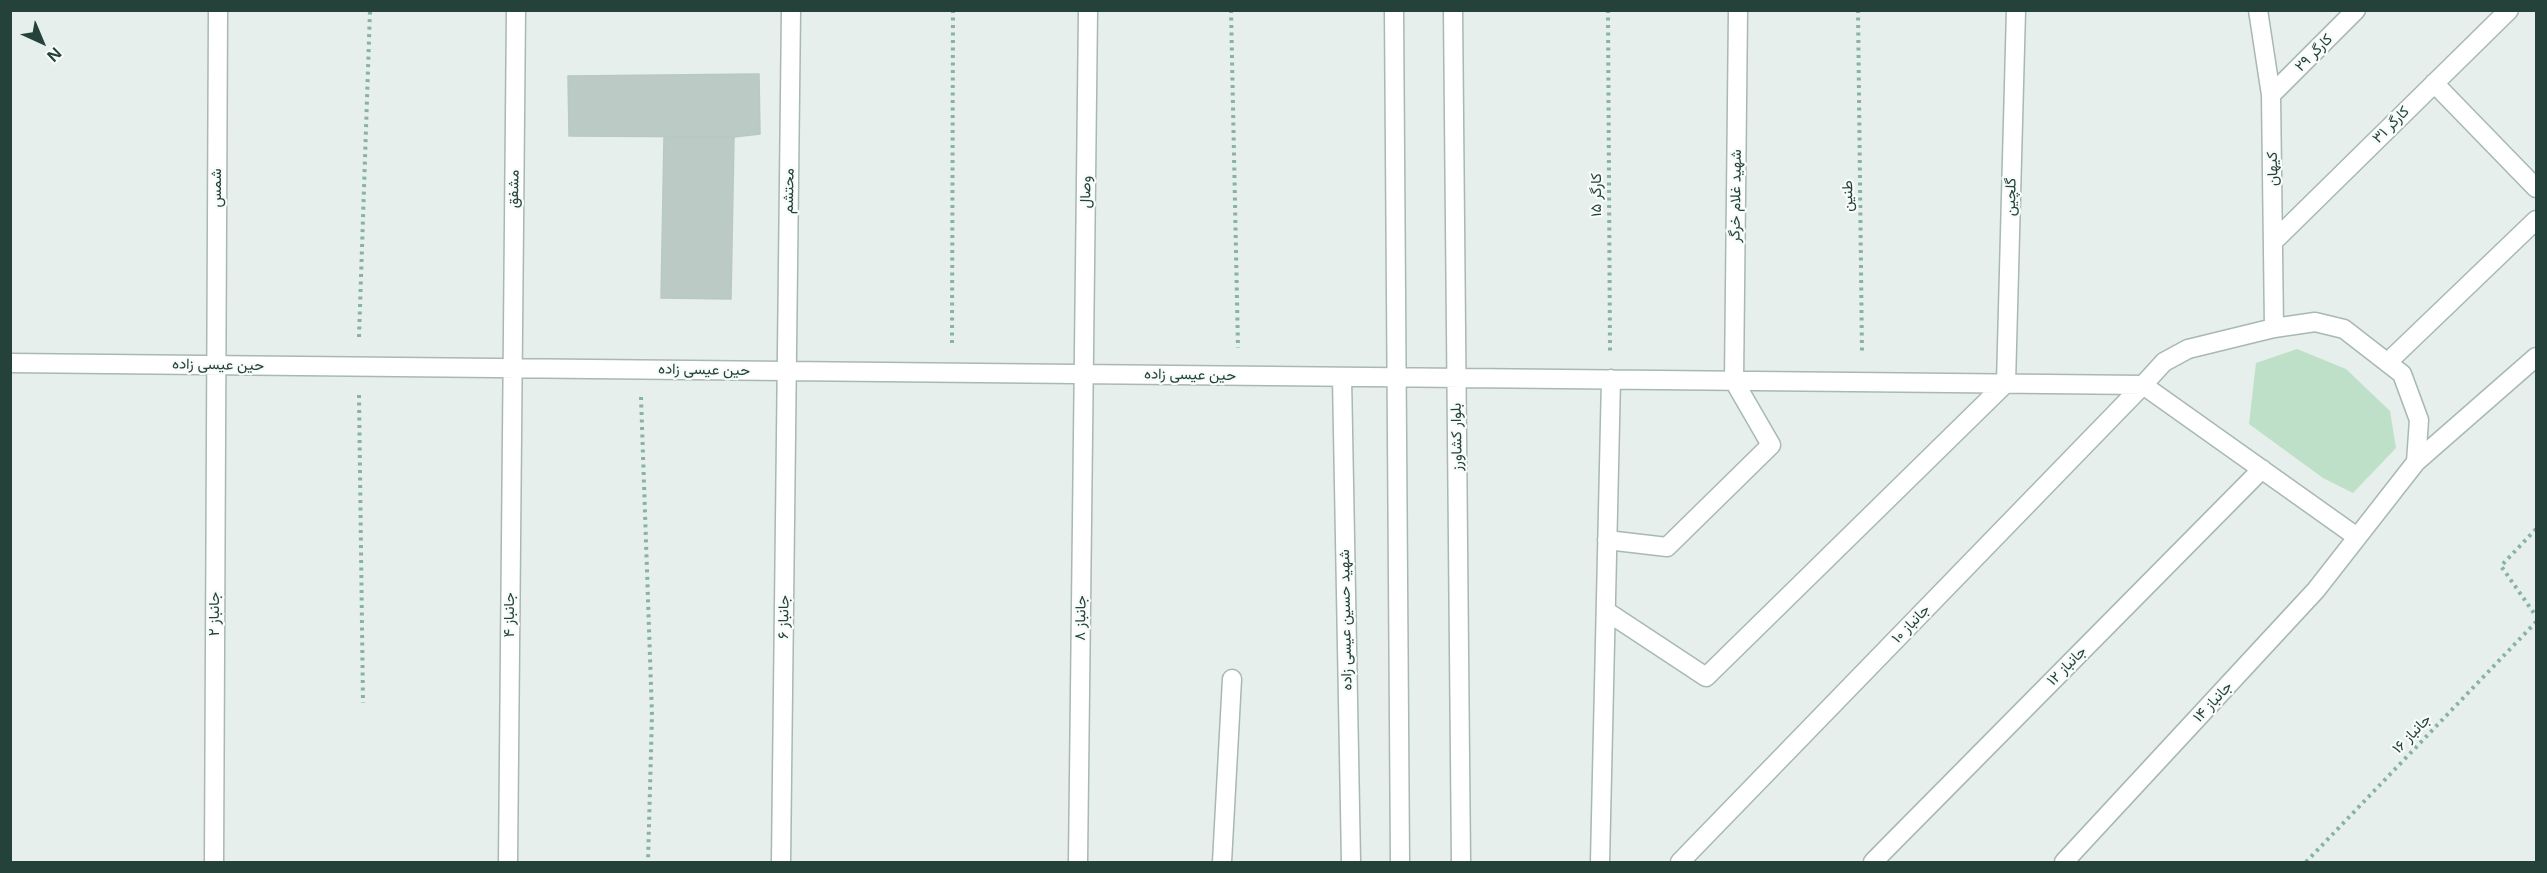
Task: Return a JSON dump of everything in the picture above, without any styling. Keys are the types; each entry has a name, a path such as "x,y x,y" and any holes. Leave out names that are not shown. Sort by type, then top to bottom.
{"street":[{"name":"شمس","path":"217,365 218,10"},
{"name":"مشفق","path":"512,368 516,10"},
{"name":"محتشم","path":"787,371 791,10"},
{"name":"وصال","path":"1084,374 1088,10"},
{"path":"1394,10 1400,862"},
{"name":"بلوار کشاورز","path":"1453,10 1461,862"},
{"name":"شهید غلام خرگر","path":"1734,381 1738,10"},
{"name":"گلچین","path":"2006,383 2016,10"},
{"name":"کیهان","path":"2258,10 2271,95 2275,240 2274,328"},
{"name":"کارگر ۲۹","path":"2271,95 2356,10"},
{"name":"کارگر ۳۱","path":"2275,240 2509,10"},
{"path":"2434,84 2536,188"},
{"path":"2388,362 2536,220"},
{"name":"جانباز ۱۰","path":"1680,862 2164,362 2188,349 2274,328 2315,322 2344,329 2402,374 2419,420 2416,462"},
{"path":"2416,462 2536,357"},
{"name":"حین عیسی زاده","path":"10,363 2143,385"},
{"name":"جانباز ۲","path":"214,862 217,365"},
{"name":"جانباز ۴","path":"508,862 512,368"},
{"name":"جانباز ۶","path":"781,862 787,371"},
{"name":"جانباز ۸","path":"1078,862 1084,374"},
{"name":"شهید حسین عیسی زاده","path":"1342,377 1351,862"},
{"path":"1600,862 1611,379"},
{"path":"1607,540 1667,547 1771,445 1734,381"},
{"path":"1606,611 1706,677 2006,383"},
{"path":"2143,385 2357,537"},
{"name":"جانباز ۱۴","path":"2064,862 2316,590 2416,462"},
{"name":"جانباز ۱۲","path":"1873,862 2262,469"},
{"path":"1222,862 1232,680"}],"path":[{"path":"363,703 358,367 370,10"},
{"path":"952,372 953,10"},
{"path":"1232,10 1238,375"},
{"name":"کارگر ۱۵","path":"1608,10 1611,379"},
{"name":"طنین","path":"1858,10 1863,381"},
{"path":"640,369 652,715 648,862"},
{"path":"2536,529 2501,566 2536,616"},
{"name":"جانباز ۱۶","path":"2306,862 2536,622"}],"green space":[{"path":"2297,349 2346,369 2390,411 2396,448 2353,493 2323,478 2249,424 2256,363"}],"building":[{"path":"759,74 760,134 734,137 569,136 568,76"},
{"path":"664,137 734,137 731,299 661,298"}]}
